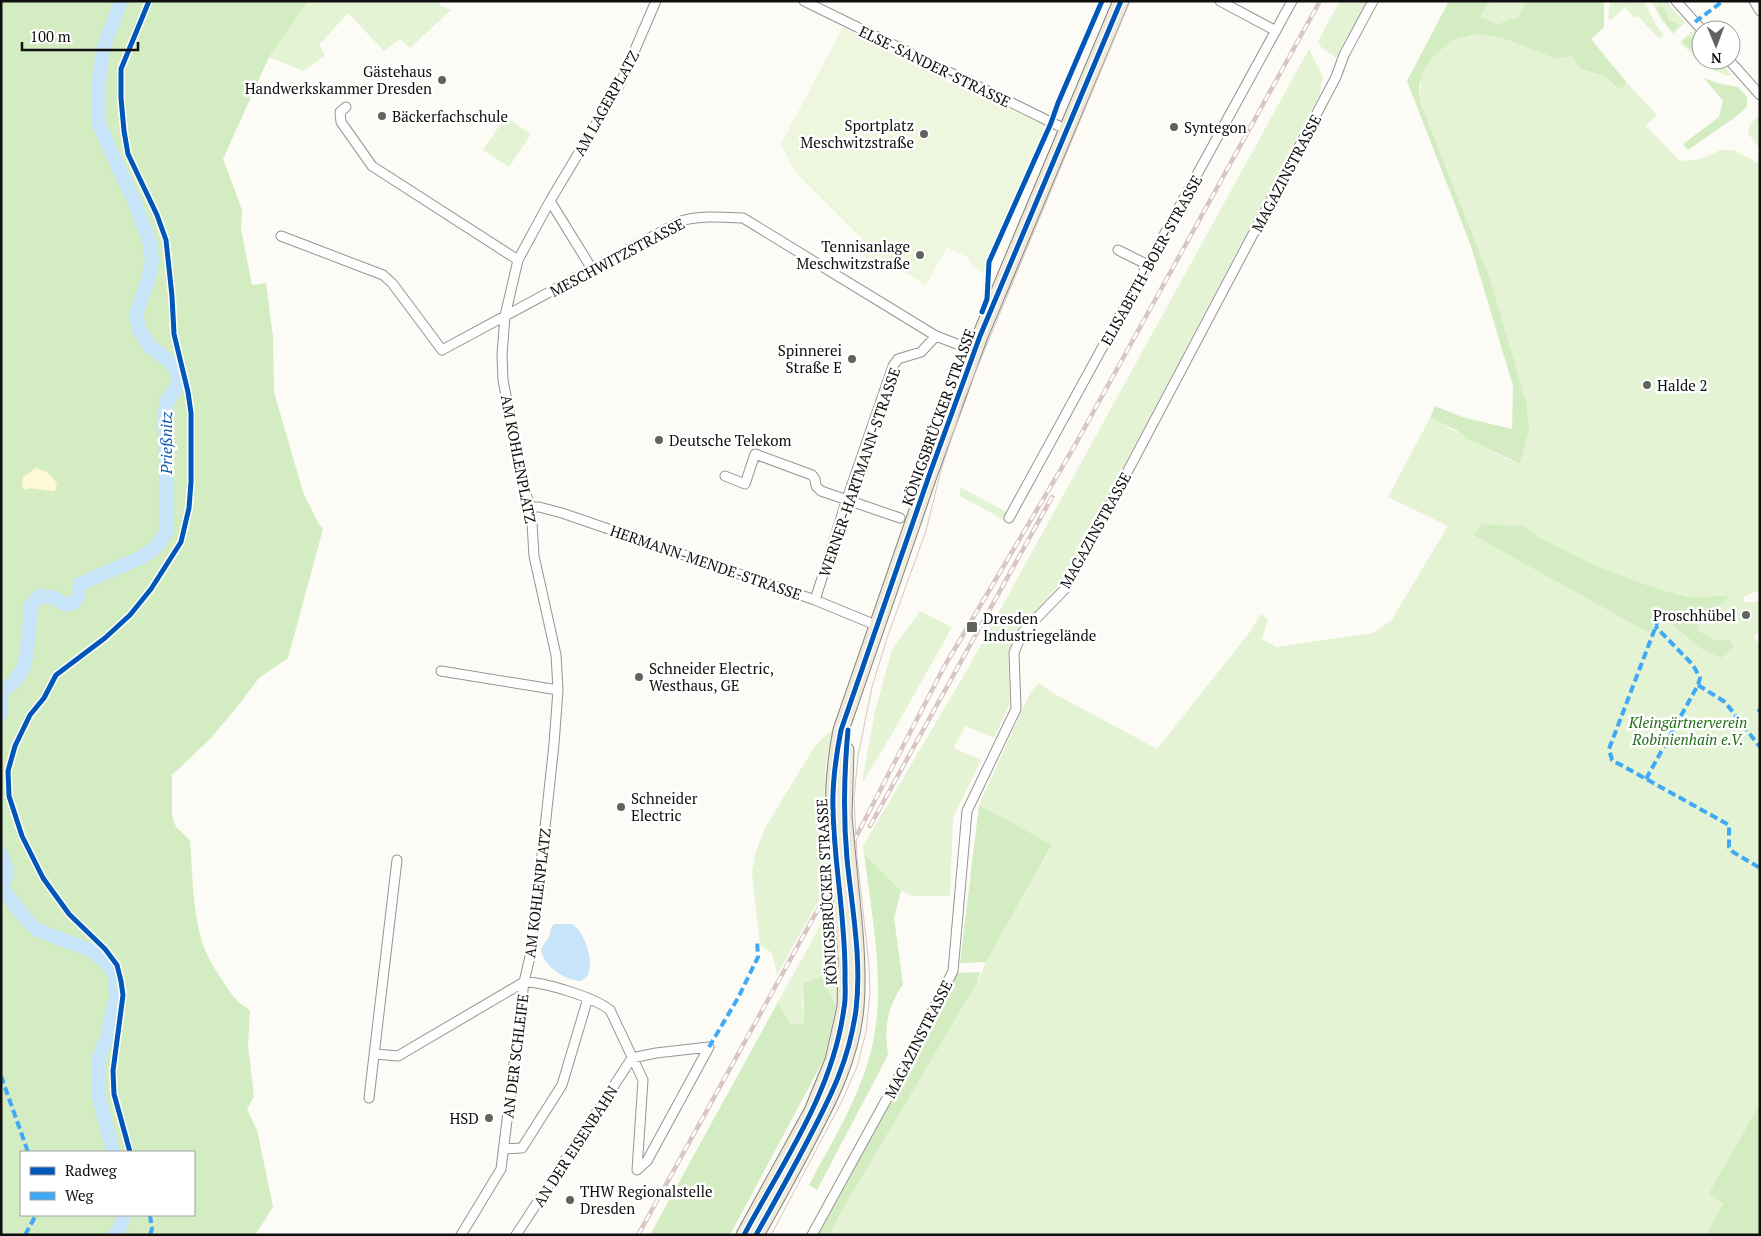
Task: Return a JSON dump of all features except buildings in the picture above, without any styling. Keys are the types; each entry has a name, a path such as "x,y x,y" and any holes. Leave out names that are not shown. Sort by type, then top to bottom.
{"main road":[{"name":"KÖNIGSBRÜCKER STRASSE","path":"744,1235 812,1111 824,1085 833,1060 845,1008 846,961 832,807 835,767 841,730 930,473 975,351 1121,1"},
{"name":"KÖNIGSBRÜCKER STRASSE","path":"756,1235 789,1177 834,1090 850,1040 856,1009 857,975 844,816 845,767 850,707"}],"street":[{"name":"AM LAGERPLATZ","path":"505,316 518,260 550,201 621,82 656,1"},
{"name":"ELSE-SANDER-STRASSE","path":"804,1 1067,130"},
{"path":"1220,1 1276,31"},
{"name":"ELISABETH-BOER-STRASSE","path":"1009,518 1292,1"},
{"name":"MAGAZINSTRASSE","path":"812,1235 902,1071 953,971 967,811 1016,709 1014,653 1022,633 1066,588 1334,82 1344,55 1373,1"},
{"path":"1676,1 1693,20"},
{"path":"1754,1 1760,11"},
{"path":"1738,70 1758,90"},
{"path":"346,107 340,112 341,122 372,166 518,260"},
{"path":"550,201 592,269"},
{"name":"MESCHWITZSTRASSE","path":"281,236 384,275 442,350 681,221 715,216 743,218 936,336 975,351"},
{"path":"1118,250 1148,265"},
{"name":"AM KOHLENPLATZ","path":"505,316 502,355 503,380 524,489 531,507 534,556 556,655 558,690 532,948 524,982"},
{"name":"WERNER-HARTMANN-STRASSE","path":"814,600 893,366 898,359 921,352 936,336"},
{"path":"725,476 745,484 755,454 812,475 816,486 821,491 900,518"},
{"name":"HERMANN-MENDE-STRASSE","path":"531,507 562,513 814,600 878,626"},
{"path":"441,671 558,690"},
{"path":"369,1098 397,860"},
{"path":"524,982 536,982 601,1003 610,1010 632,1058"},
{"name":"AN DER SCHLEIFE","path":"375,1054 398,1056 524,982"},
{"name":"AN DER SCHLEIFE","path":"461,1235 501,1170 524,982"},
{"name":"AN DER SCHLEIFE","path":"504,1149 522,1148 562,1085 588,998"},
{"name":"AN DER EISENBAHN","path":"516,1235 632,1058 656,1053 709,1048 647,1161 637,1170 643,1080 632,1058"}],"green space":[{"path":"1,1 308,1 269,57 223,159 242,210 241,229 252,285 266,283 273,337 274,392 303,492 318,523 323,529 288,658 259,678 210,739 172,775 172,815 176,827 190,840 195,909 205,950 232,995 238,1002 250,1010 248,1045 254,1097 247,1109 257,1130 273,1207 255,1235 1,1235"},
{"path":"308,1 440,1 440,5 451,10 410,48 400,39 384,51 348,13 319,45 325,56 303,71 269,57"},
{"path":"1340,1 1368,1 1336,58 1321,47 1318,41"},
{"path":"1449,1 1490,1 1480,17 1498,24 1518,17 1527,1 1604,1 1604,27 1591,39 1627,83 1619,90 1605,76 1581,69 1572,56 1556,59 1502,38 1475,34 1451,41 1432,58 1423,71 1419,87 1420,101 1489,276 1526,401 1529,429 1520,464 1430,418 1435,406 1462,417 1512,429 1513,386 1471,246 1407,81"},
{"path":"1490,1 1527,1 1518,17 1498,24 1480,17"},
{"path":"1610,1 1644,1 1656,25 1664,35 1659,39 1638,16 1635,18 1625,7 1610,21 1608,18"},
{"path":"1651,1 1666,1 1685,23 1673,34"},
{"path":"1660,6 1665,9 1669,21 1679,26 1673,32 1656,8"},
{"path":"843,27 970,92 1049,125 983,274 972,265 967,257 947,247 926,285 892,265 889,270 866,258 864,241 796,173 781,144"},
{"path":"1691,32 1691,52 1680,42"},
{"name":"Kleingärtnerverein Robinienhain e.V.","path":"1475,34 1502,38 1556,59 1572,56 1581,69 1605,76 1619,90 1627,83 1657,115 1646,126 1680,161 1700,159 1721,150 1733,150 1760,164 1760,590 1743,597 1744,602 1760,602 1760,632 1753,636 1760,645 1760,1108 1758,1107 1709,1193 1723,1204 1705,1235 829,1235 977,983 986,962 1052,846 979,805 1030,693 1039,683 1051,692 1157,749 1250,632 1261,614 1268,619 1262,639 1276,647 1373,633 1391,621 1448,526 1388,497 1430,418 1497,454 1520,464 1526,401 1489,276 1420,100 1423,71 1432,58 1451,41","holes":["1482,524 1524,526 1540,538 1597,566 1652,587 1688,597 1729,596 1724,602 1709,611 1697,630 1717,641 1700,648 1666,619 1656,616 1649,633 1473,535"]},
{"path":"1689,36 1691,38 1691,50 1682,41"},
{"path":"1309,49 1323,77 1319,96 1064,580 1020,629 1008,655 1010,704 994,738 965,726 954,748 981,760 953,818 950,896 912,896 901,891 864,853 863,846 967,670"},
{"path":"1714,70 1727,70 1732,75 1726,75"},
{"path":"1704,78 1717,83 1738,87 1747,97 1747,107 1688,150 1683,144 1719,117 1723,101"},
{"path":"1760,115 1760,149 1748,133 1750,124"},
{"path":"504,119 507,121 509,119 531,134 509,167 483,150"},
{"path":"960,487 1014,516 1010,523 960,496"},
{"path":"1482,524 1524,526 1540,538 1597,566 1652,587 1688,597 1729,596 1724,602 1709,611 1697,630 1717,641 1728,639 1734,646 1721,658 1700,648 1666,619 1657,616 1649,633 1473,535"},
{"path":"920,611 952,627 862,783 875,711 892,650"},
{"path":"833,729 826,763 824,801 830,880 777,975 772,953 760,945 752,872 756,851 765,828 815,746"},
{"path":"979,805 1052,845 986,962 960,963"},
{"path":"864,853 901,891 894,918 903,984 893,1001 888,1018 886,1035 888,1055 817,1190 809,1185 849,1110 865,1071 875,1031 878,987 877,965"},
{"path":"833,903 838,972 836,1006 821,976 803,983 802,1004 805,1023 791,1026 778,1002"},
{"path":"980,972 977,983 829,1235 814,1235 956,973"},
{"path":"821,976 836,1006 824,1059 730,1235 650,1235 778,1002 791,1025 804,1023 803,983"},
{"path":"1758,1107 1760,1108 1760,1235 1705,1235 1723,1204 1709,1193"}],"sand":[{"path":"36,468 47,472 57,483 55,491 24,490 22,486 23,477"}],"water":[{"path":"554,924 573,924 585,941 590,963 587,976 581,981 568,978 555,971 543,955 541,949"}],"waterway":[{"name":"Prießnitz","path":"1,692 15,681 23,668 27,652 31,605 40,596 53,597 66,605 74,602 78,598 80,584 142,557 157,546 167,531 165,415 166,403 178,385 177,371 168,360 150,347 139,329 136,315 149,277 152,261 150,243 134,201 99,125 98,90 103,49 121,1"},
{"name":"Prießnitz","path":"1,697 1,713"},
{"name":"Prießnitz","path":"1,855 7,872 3,890 28,921 37,930 92,951 109,965 115,975 116,998 107,1037 98,1060 98,1093 113,1151"},
{"name":"Prießnitz","path":"114,1235 121,1226 124,1216"}],"tram line":[{"path":"771,1235 841,1103 857,1067 866,1032 870,992 869,965 857,857 854,798 858,756 872,687 887,638 926,531 941,470 965,397 1130,1"}],"railway":[{"path":"638,1235 827,893 944,667 1074,447 1320,1"},
{"path":"870,826 1052,497"}],"marked path":[{"path":"1698,20 1723,1"},
{"path":"1659,618 1609,749 1612,760 1729,825 1729,847 1733,852 1760,868"},
{"path":"1646,779 1698,685 1700,678 1693,665 1655,626"},
{"path":"1698,685 1725,702 1760,747"},
{"path":"709,1047 738,998 758,957 757,940"},
{"path":"1,1076 28,1151"},
{"path":"25,1235 35,1216"},
{"path":"150,1216 152,1229 150,1235"}],"cycle path":[{"path":"130,1151 114,1094 113,1071 123,995 117,965 105,949 69,914 43,878 22,836 9,796 8,771 15,746 30,715 44,698 56,675 105,638 130,615 151,589 181,542 189,508 191,413 174,334 166,240 157,215 128,154 121,98 121,69 149,1"},
{"path":"982,312 987,299 989,262 1051,123 1102,1"},
{"path":"744,1235 790,1153 818,1097 838,1039 845,1000 845,957 835,851 833,799 841,730 930,473 980,336 1121,1"},
{"path":"756,1235 825,1106 839,1076 853,1028 858,991 858,972 845,826 848,730"}],"place":[{"name":"Gästehaus Handwerkskammer Dresden","path":"442,80"},
{"name":"Bäckerfachschule","path":"382,116"},
{"name":"Syntegon","path":"1174,127"},
{"name":"Sportplatz Meschwitzstraße","path":"924,134"},
{"name":"Tennisanlage Meschwitzstraße","path":"920,255"},
{"name":"Spinnerei Straße E","path":"852,359"},
{"name":"Halde 2","path":"1647,385"},
{"name":"Deutsche Telekom","path":"659,440"},
{"name":"Proschhübel","path":"1746,615"},
{"name":"Dresden Industriegelände","path":"972,627"},
{"name":"Schneider Electric, Westhaus, GE","path":"639,677"},
{"name":"Schneider Electric","path":"621,807"},
{"name":"HSD","path":"489,1118"},
{"name":"THW Regionalstelle Dresden","path":"570,1200"}]}
